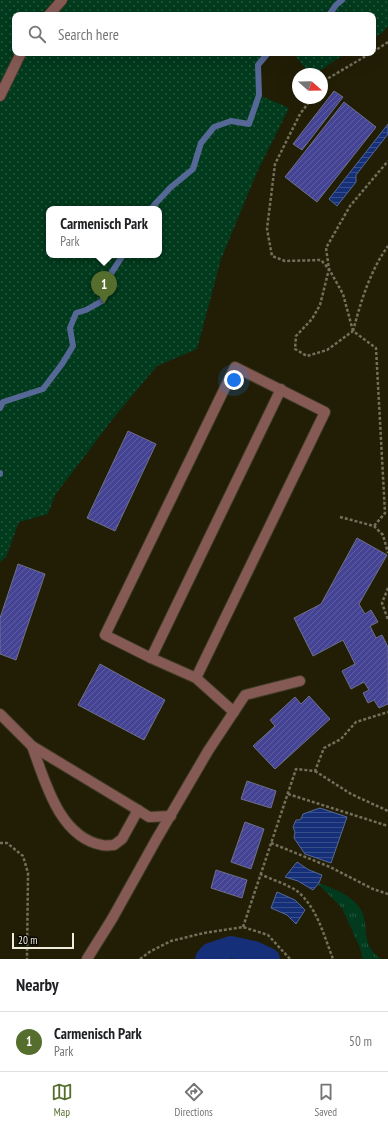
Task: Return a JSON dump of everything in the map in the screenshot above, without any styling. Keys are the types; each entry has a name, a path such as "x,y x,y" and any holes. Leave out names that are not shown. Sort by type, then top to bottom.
{"lane":[{"path":"52,12 62,0"},
{"path":"0,96 20,56"},
{"path":"196,678 325,412 235,367 105,634 151,658 196,678 234,712"},
{"path":"151,658 281,389"},
{"path":"87,959 112,919 208,751 245,695 300,681"},
{"path":"0,714 32,746 149,817 171,816"},
{"path":"32,746 46,786 60,814 75,831 88,840 102,845 114,845 122,839 138,810"}],"path":[{"path":"376,50 388,42"},
{"path":"328,80 366,56"},
{"path":"308,104 300,114 275,164 267,229 272,256 285,261 321,260 329,269 343,294 353,331 376,348 385,513 374,526"},
{"path":"388,161 350,206 326,248 329,269 320,305 312,319 296,336 295,349 307,356 327,350 353,331 362,299 379,259 388,246"},
{"path":"340,517 374,526 384,535 388,553"},
{"path":"388,588 382,603 388,620"},
{"path":"315,771 324,748 341,739 356,722 388,712"},
{"path":"243,927 296,769 315,771 351,794 388,811"},
{"path":"288,794 388,826"},
{"path":"0,843 7,843 23,856 28,873 27,959"},
{"path":"271,843 330,867 373,889 388,894"},
{"path":"260,874 296,891 310,905 333,959"},
{"path":"140,959 151,951 171,941 204,933 243,927 268,936 290,959"}],"green space":[{"path":"0,0 388,0 388,26 382,33 376,36 376,12 12,12 12,56 266,56 258,65 259,95 289,108 257,172 221,259 197,349 157,366 115,416 55,495 48,514 19,522 6,557 0,562"},
{"path":"295,56 342,56 324,68 305,68"},
{"path":"319,883 344,894 359,906 364,919 370,948 381,959 363,959 360,948 342,908 318,884"}],"water":[{"path":"388,124 388,134 356,175 356,182 337,206 329,199"},
{"path":"320,808 347,817 331,863 305,854 294,838 295,832 293,827 296,820 301,819 303,814"},
{"path":"297,862 309,870 322,875 319,883 313,890 298,881 285,877"},
{"path":"277,892 295,900 305,910 296,924 287,915 271,908"}],"building":[{"path":"334,91 343,97 302,150 293,144 324,104 328,104 328,99"},
{"path":"344,102 376,127 317,202 285,177"},
{"path":"128,431 156,444 115,531 87,518"},
{"path":"357,538 387,555 359,604 365,614 371,610 378,622 370,626 376,638 382,635 388,647 388,704 379,708 374,700 368,703 363,693 369,690 364,682 351,689 342,671 355,664 343,640 313,656 294,618 321,604"},
{"path":"18,564 45,574 16,660 0,654 0,618"},
{"path":"100,664 165,700 144,740 78,705"},
{"path":"309,696 330,719 275,769 253,746 275,726 270,720 295,697 301,704"},
{"path":"247,781 276,791 271,808 241,799"},
{"path":"245,822 264,829 251,869 231,862"},
{"path":"216,870 247,880 242,898 211,888"}],"waterway":[{"path":"331,12 342,0"},
{"path":"153,206 171,187 193,169 201,143 214,127 231,121 249,124 259,95 258,65 266,56"},
{"path":"0,408 3,402 43,389 62,364 73,346 70,328 76,313 86,310 102,301 108,278 121,258"},
{"path":"206,959 210,954 231,947 254,952 269,959"}],"place":[{"name":"Carmenisch Park","path":"104,304"}]}
